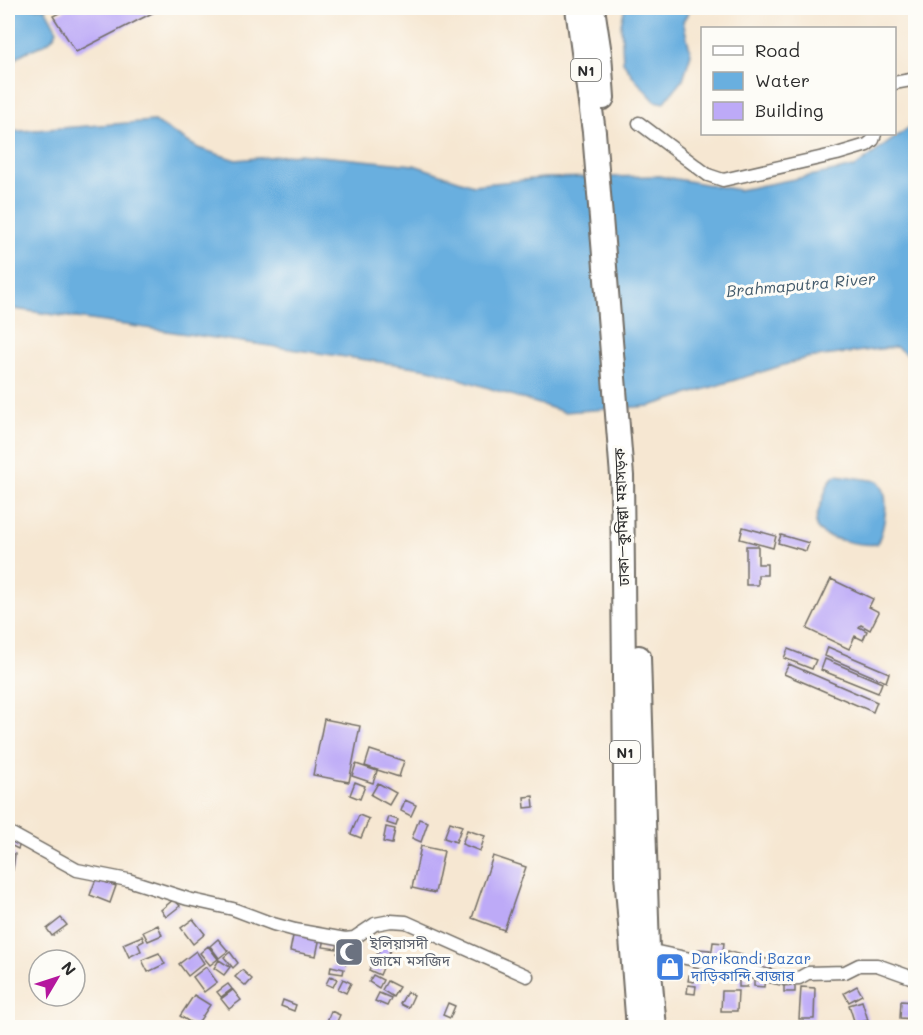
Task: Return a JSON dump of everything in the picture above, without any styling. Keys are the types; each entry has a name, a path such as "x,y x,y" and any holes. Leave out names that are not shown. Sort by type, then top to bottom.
{"highway":[{"name":"ঢাকা–কুমিল্লা মহাসড়ক","path":"577,8 600,131 617,299 628,477 648,950 655,1028"},
{"name":"ঢাকা–কুমিল্লা মহাসড়ক","path":"593,8 600,54 600,131"},
{"name":"ঢাকা–কুমিল্লা মহাসড়ক","path":"628,477 626,874 638,1028"}],"street":[{"path":"896,84 915,79"},
{"path":"639,123 708,175 723,180 847,151 867,145 875,135"},
{"path":"8,832 77,870 128,880 188,899 234,909 295,930 345,939 354,938 375,924 391,921 406,922 527,976"},
{"path":"648,950 784,979 799,978 808,973 845,972 859,965 877,965 915,979"}],"water":[{"path":"8,8 45,8 57,30 45,44 16,59 8,86"},
{"path":"625,8 691,8 683,21 691,54 683,79 664,103 655,101 623,62 621,23"},
{"name":"Brahmaputra River","path":"154,121 198,148 236,160 298,154 414,165 473,185 544,178 659,176 739,190 855,167 915,123 915,360 896,347 807,358 650,406 564,412 429,369 8,308 8,132"},
{"path":"836,475 878,481 882,487 886,503 882,530 877,544 853,543 833,538 819,531 816,526 826,489"}],"building":[{"path":"69,8 162,8 76,52 53,16"},
{"path":"743,527 776,536 773,548 740,539"},
{"path":"781,535 809,543 806,551 778,543"},
{"path":"746,546 758,546 758,564 767,564 767,575 758,575 758,585 746,585"},
{"path":"831,579 873,599 869,607 879,612 870,630 861,625 859,627 867,631 863,640 855,636 849,649 807,629"},
{"path":"828,647 889,673 886,682 825,656"},
{"path":"788,649 816,660 812,669 784,658"},
{"path":"825,659 882,683 878,693 821,670"},
{"path":"789,664 877,702 873,712 784,674"},
{"path":"324,719 360,726 349,782 313,775"},
{"path":"370,750 404,761 399,777 365,766"},
{"path":"356,764 377,771 373,783 352,776"},
{"path":"355,782 365,786 360,799 350,795"},
{"path":"378,783 396,793 389,805 371,795"},
{"path":"533,796 534,807 525,808 524,797"},
{"path":"405,800 416,805 411,816 401,811"},
{"path":"359,815 369,819 361,838 351,834"},
{"path":"389,817 398,820 396,826 387,823"},
{"path":"419,819 428,822 421,842 412,838"},
{"path":"450,822 462,826 456,842 444,838"},
{"path":"386,827 395,829 392,844 383,842"},
{"path":"467,830 485,836 480,851 462,844"},
{"path":"8,839 20,844 18,849 8,844"},
{"path":"421,846 444,851 435,893 412,888"},
{"path":"9,853 15,854 13,870 8,870"},
{"path":"493,856 526,867 504,930 472,918"},
{"path":"96,879 116,886 110,903 90,895"},
{"path":"174,899 180,906 166,917 161,910"},
{"path":"61,918 67,925 52,936 47,929"},
{"path":"193,919 205,934 193,944 181,928"},
{"path":"158,925 162,935 148,941 143,932"},
{"path":"294,931 320,937 316,956 290,951"},
{"path":"142,936 144,941 138,944 141,951 129,957 123,944"},
{"path":"218,939 228,951 219,958 210,946"},
{"path":"325,939 338,941 337,949 323,947"},
{"name":"ইলিয়াসদী জামে মসজিদ","path":"351,940 360,950 346,964 337,953"},
{"path":"713,942 724,943 722,959 711,958"},
{"path":"382,944 391,948 384,963 375,959"},
{"path":"208,946 218,959 210,965 200,953"},
{"path":"698,949 710,950 709,958 697,956"},
{"path":"196,951 204,963 188,976 179,964"},
{"path":"728,951 745,956 743,963 726,958"},
{"path":"230,952 238,963 233,968 224,957"},
{"path":"159,953 165,964 148,972 142,960"},
{"path":"760,958 772,960 771,970 759,969"},
{"path":"219,960 230,967 224,975 214,968"},
{"path":"372,963 383,968 380,975 369,970"},
{"path":"331,966 344,969 343,974 330,972"},
{"path":"206,967 217,982 204,992 193,977"},
{"path":"242,970 252,979 246,986 235,977"},
{"path":"690,971 696,972 694,982 688,981"},
{"path":"373,975 383,980 379,988 369,982"},
{"path":"330,976 337,979 333,987 326,984"},
{"path":"739,977 747,977 747,987 739,987"},
{"path":"754,977 765,977 764,987 754,986"},
{"path":"343,979 351,983 346,993 338,989"},
{"path":"387,981 399,987 393,997 382,990"},
{"path":"795,981 795,992 784,992 784,982"},
{"path":"228,984 232,989 221,997 217,992"},
{"path":"688,985 696,986 695,994 687,993"},
{"path":"857,986 862,995 849,1002 844,993"},
{"path":"801,987 815,988 814,1019 799,1019"},
{"path":"233,990 241,1000 229,1009 221,999"},
{"path":"722,991 738,991 737,1011 721,1011"},
{"path":"407,992 414,995 408,1008 400,1004"},
{"path":"379,993 391,998 387,1006 375,1001"},
{"path":"194,995 210,1005 196,1026 180,1016"},
{"path":"283,1000 296,1005 294,1011 281,1006"},
{"path":"862,1001 868,1020 855,1024 849,1005"},
{"path":"901,1001 915,1002 914,1019 900,1018"},
{"path":"448,1003 455,1006 450,1018 443,1015"},
{"path":"331,1011 340,1015 334,1028 326,1024"}],"place":[{"name":"ইলিয়াসদী জামে মসজিদ","path":"349,952"},
{"name":"Darikandi Bazar দাড়িকান্দি বাজার","path":"670,967"}]}
